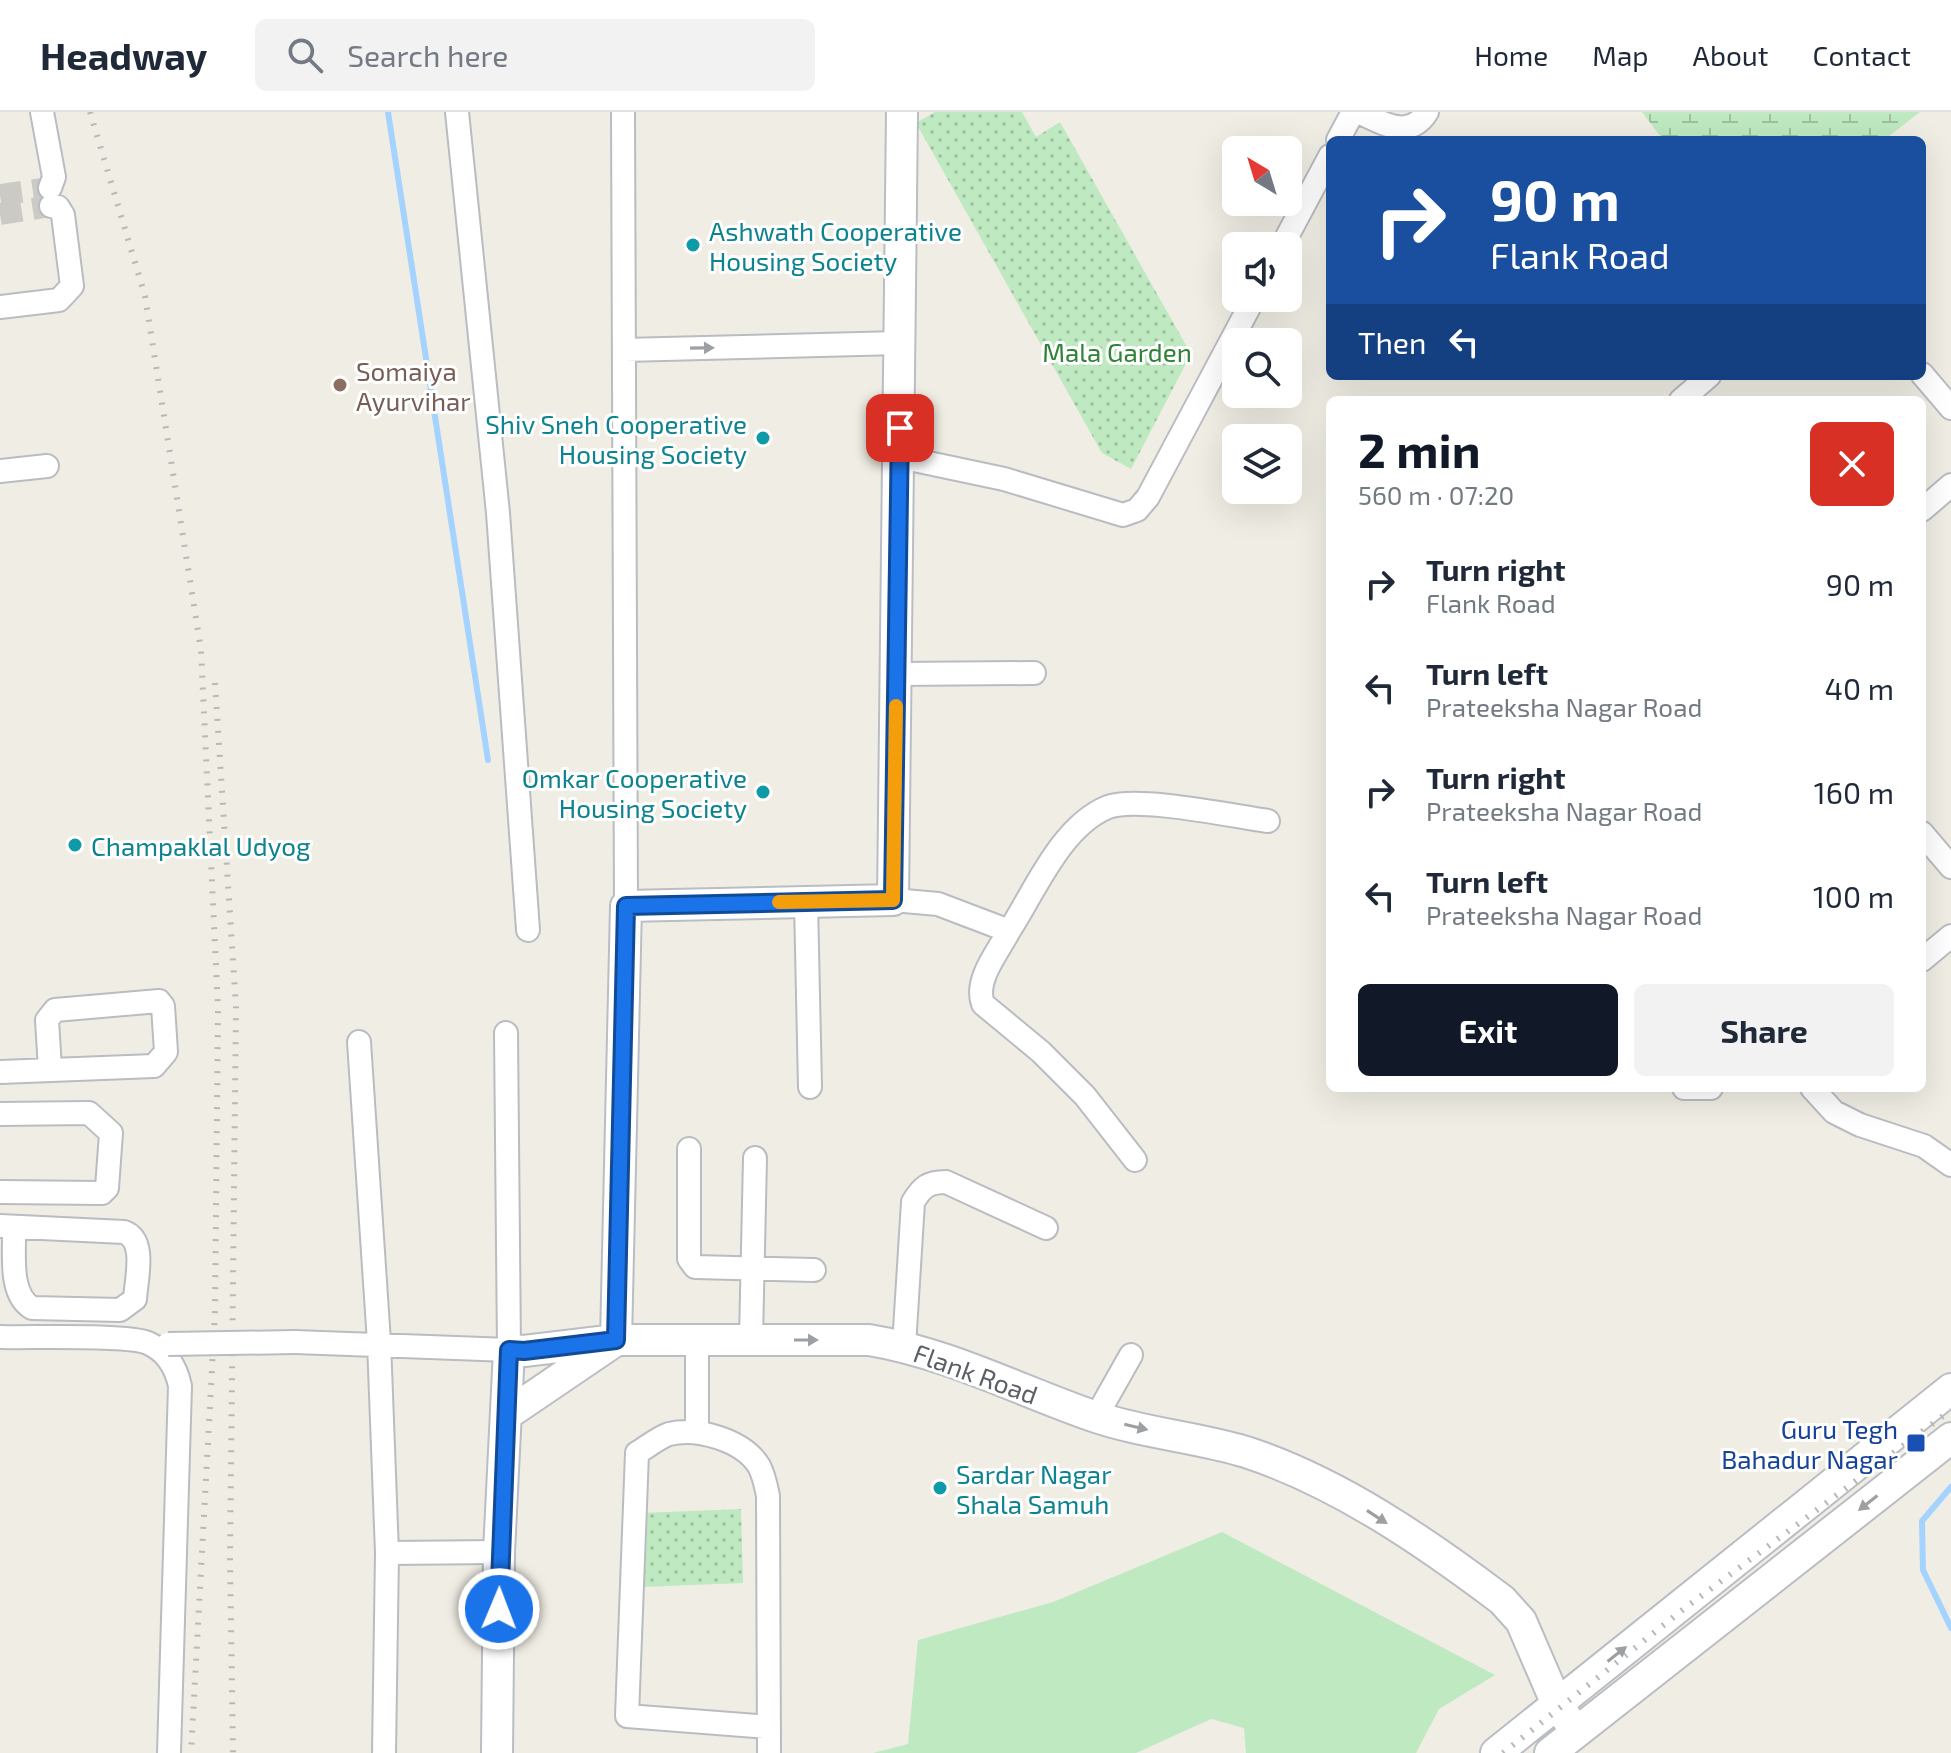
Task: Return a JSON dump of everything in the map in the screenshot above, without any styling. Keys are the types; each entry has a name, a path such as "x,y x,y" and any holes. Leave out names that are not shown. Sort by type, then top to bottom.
{"street":[{"path":"0,307 46,304 66,295 72,286 63,215 51,197 54,177 42,112"},
{"path":"457,112 498,513 528,930"},
{"path":"506,1415 616,1340 626,906 623,112"},
{"path":"893,900 902,112"},
{"path":"1341,136 1356,112 1397,129 1413,125 1427,112"},
{"path":"1289,232 1326,164"},
{"path":"900,457 1004,479 1123,515 1137,510 1148,497 1247,312"},
{"path":"624,350 899,343"},
{"path":"1926,379 1951,408"},
{"path":"1686,396 1704,380"},
{"path":"0,471 47,466"},
{"path":"1926,507 1951,485"},
{"path":"897,674 1034,673"},
{"path":"1135,1160 1085,1096 1041,1052 983,1004 982,981 1009,931 1068,838 1109,807 1142,804 1268,821"},
{"path":"1926,838 1951,867"},
{"path":"626,906 893,900 938,904 1009,931"},
{"path":"806,902 810,1087"},
{"path":"1926,957 1951,936"},
{"path":"0,1072 154,1066 166,1052 163,1006 159,1001 55,1010 47,1020 50,1069"},
{"path":"497,1753 499,1552 506,1415 517,1350 506,1033"},
{"path":"359,1042 379,1342 387,1553 384,1753"},
{"path":"1816,1092 1834,1112 1924,1146 1951,1165"},
{"path":"0,1114 89,1113 111,1133 107,1188 102,1193 0,1192"},
{"path":"689,1149 689,1259 703,1269 814,1270"},
{"path":"751,1339 755,1158"},
{"path":"904,1346 913,1202 921,1188 932,1182 946,1182 1046,1228"},
{"path":"7,1226 130,1234 138,1245 135,1299 120,1310 32,1308 25,1304 17,1290 7,1226"},
{"path":"0,1337 159,1344 379,1342 517,1350 552,1384"},
{"name":"Flank Road","path":"517,1350 616,1340 869,1340 904,1346 1096,1417 1245,1452 1340,1493 1502,1600 1521,1621 1556,1702 1576,1732"},
{"path":"697,1340 697,1430"},
{"path":"159,1344 180,1386 169,1753"},
{"path":"159,1344 175,1356 187,1356 177,1753"},
{"path":"1096,1417 1131,1355"},
{"path":"1496,1753 1529,1741 1556,1702 1951,1389"},
{"path":"769,1727 627,1716 637,1453 667,1435 697,1430 743,1452 758,1464 764,1479 768,1496 769,1727 769,1753"},
{"path":"1550,1753 1951,1438"},
{"path":"1811,1500 1834,1529"},
{"path":"387,1553 499,1552"}],"green space":[{"name":"Mala Garden","path":"935,112 1022,112 1036,137 1060,122 1191,354 1131,469 1102,453 916,123"},
{"path":"1642,112 1920,112 1889,136 1660,136"},
{"path":"741,1509 743,1583 642,1587 640,1513"},
{"path":"1222,1532 1495,1675 1439,1709 1416,1753 1246,1753 1244,1728 1211,1719 1136,1753 873,1753 908,1744 918,1640 1053,1602"}],"waterway":[{"path":"388,112 488,760"},
{"path":"1951,1487 1922,1521 1923,1570 1951,1628"}],"tunnel":[{"path":"0,195 50,188"},
{"path":"0,214 51,206"}],"railway":[{"path":"90,112 145,296 201,650 218,1009 215,1314 191,1753"},
{"path":"215,683 236,1007 230,1559 233,1753"},
{"path":"1503,1753 1685,1608 1951,1410"}],"slow traffic":[{"path":"779,902 893,900 896,706"}],"place":[{"name":"Ashwath Cooperative Housing Society","path":"693,245"},
{"name":"Somaiya Ayurvihar","path":"340,385"},
{"name":"Shiv Sneh Cooperative Housing Society","path":"763,438"},
{"name":"Omkar Cooperative Housing Society","path":"763,792"},
{"name":"Champaklal Udyog","path":"75,845"},
{"name":"Guru Tegh Bahadur Nagar","path":"1916,1443"},
{"name":"Sardar Nagar Shala Samuh","path":"940,1488"}],"route":[{"path":"499,1609 509,1350 616,1340 626,906 893,900 900,428"}]}
